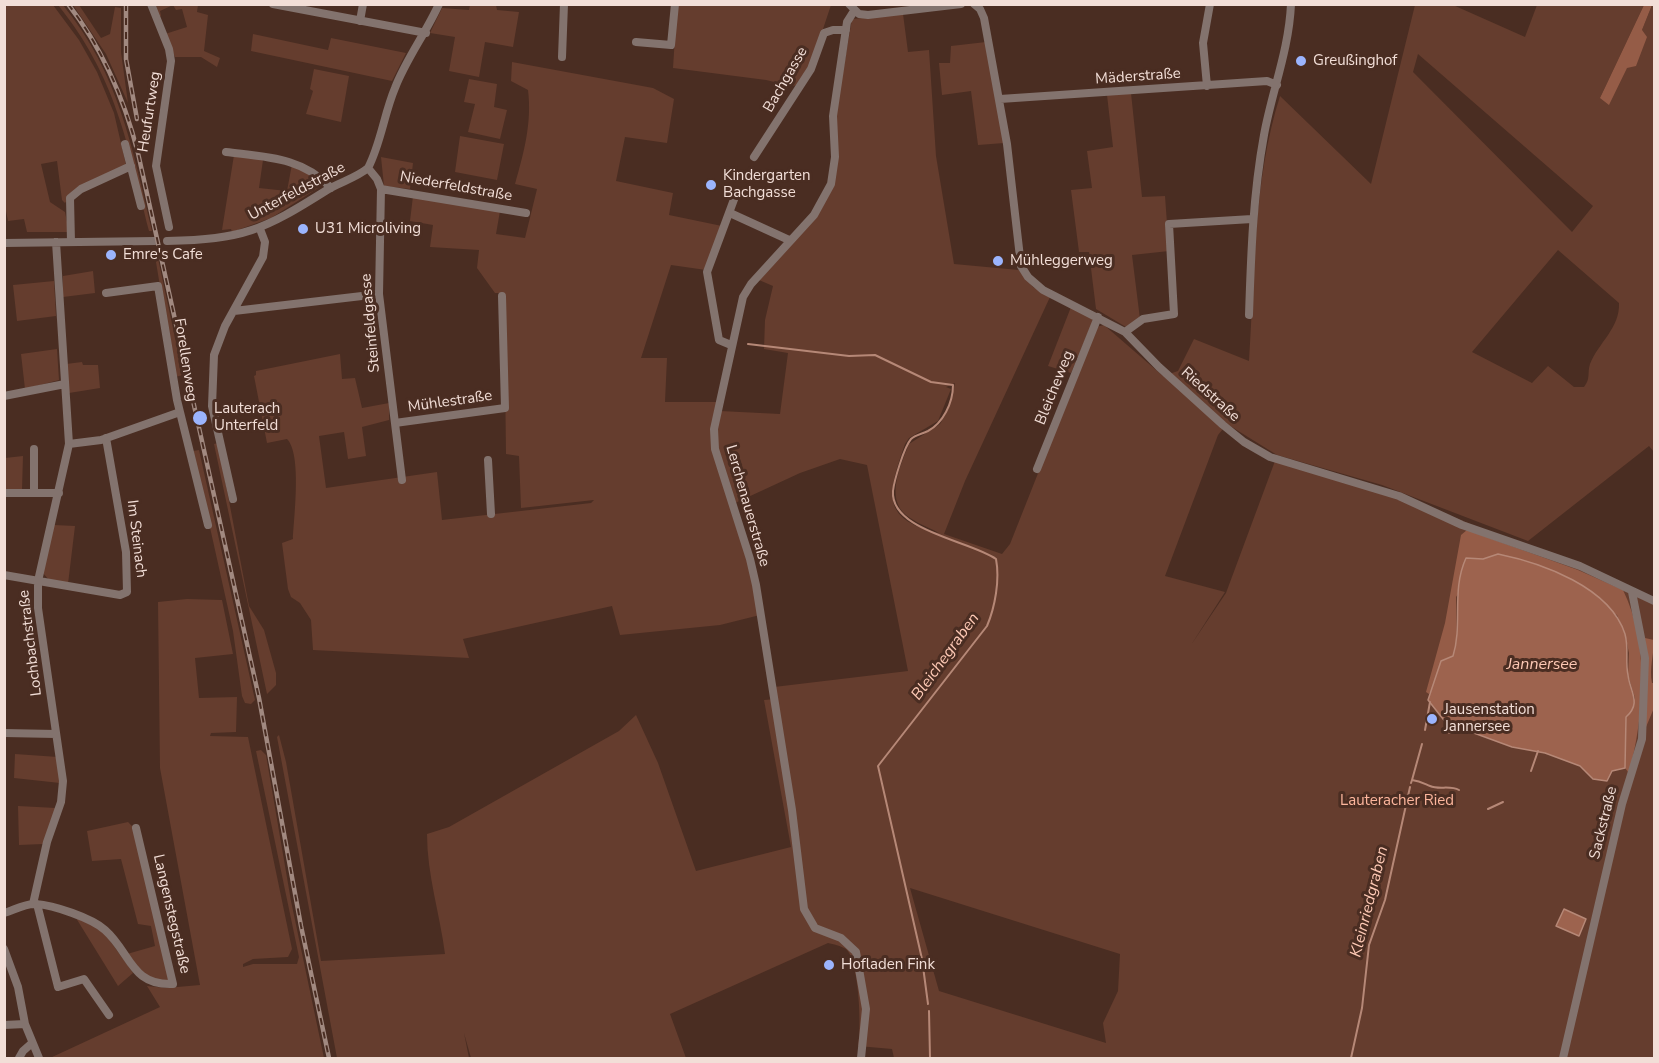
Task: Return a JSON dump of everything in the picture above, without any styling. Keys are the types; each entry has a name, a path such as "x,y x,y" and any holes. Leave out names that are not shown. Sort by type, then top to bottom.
{"street":[{"name":"Heufurtweg","path":"151,4 169,49 171,61 156,166 169,227"},
{"path":"273,4 426,33"},
{"path":"360,21 363,4"},
{"name":"Unterfeldstraße","path":"167,240 222,238 260,229 368,168 375,153 395,86 426,33 439,4"},
{"path":"562,57 564,4"},
{"path":"636,42 671,45 675,4"},
{"path":"852,8 868,15 961,4"},
{"path":"1207,86 1203,43 1210,4"},
{"path":"1249,315 1252,219 1264,134 1290,28 1291,4"},
{"name":"Riedstraße","path":"975,5 984,18 999,99 1021,266 1028,277 1043,290 1125,332 1159,367 1223,425 1244,442 1270,457 1398,496 1462,525 1580,566 1654,601"},
{"name":"Lerchenauerstraße","path":"852,8 846,30 833,117 835,157 831,184 823,202 751,284 743,297 714,429 715,449 747,548 756,585 792,810 804,909 815,928 841,938 856,952 866,1010 861,1059"},
{"name":"Bachgasse","path":"754,157 812,69 824,33 832,30 846,30"},
{"name":"Mäderstraße","path":"999,99 1267,81 1277,85"},
{"path":"125,144 141,206"},
{"path":"226,152 297,163 323,179 331,188"},
{"path":"71,242 70,198 81,189 131,166"},
{"path":"368,168 377,179 381,189"},
{"name":"Niederfeldstraße","path":"381,189 526,213"},
{"name":"Steinfeldgasse","path":"381,189 379,294 402,480"},
{"path":"731,345 719,340 707,272 736,194"},
{"path":"730,213 789,240"},
{"path":"1125,332 1143,319 1174,314 1169,224 1252,219"},
{"path":"233,499 211,395 215,348 263,257 265,242 260,229"},
{"path":"4,243 155,241"},
{"name":"Lochbachstraße","path":"56,242 69,444 38,581 38,608 56,734"},
{"name":"Forellenweg","path":"106,293 158,286 180,412 208,525"},
{"path":"234,311 379,294"},
{"name":"Mühlestraße","path":"395,423 505,408 502,296"},
{"name":"Bleicheweg","path":"1037,469 1098,317"},
{"path":"4,396 64,384"},
{"path":"69,444 106,438 180,412"},
{"name":"Im Steinach","path":"4,575 120,595 127,592 126,552 106,438"},
{"path":"33,491 34,450"},
{"path":"488,460 491,514"},
{"path":"4,493 33,491 59,493"},
{"name":"Sackstraße","path":"1563,1059 1622,804 1642,739 1645,658 1632,592"},
{"path":"4,733 56,734 62,768 61,802 47,842 35,904 58,987 84,979 109,1015"},
{"name":"Langenstegstraße","path":"35,904 98,924 106,930 146,979 158,985 173,984 136,828"},
{"path":"4,913 35,904"},
{"path":"4,949 18,987 25,1024 39,1059"},
{"path":"4,1025 25,1024"},
{"path":"19,1059 23,1051 32,1044"}],"green space":[{"path":"4,5 53,5 79,40 97,72 114,113 126,165 73,192 65,203 62,200 57,161 41,164 50,202 65,212 69,232 27,232 24,219 8,221 4,201"},
{"path":"58,5 63,5 82,31 110,85 130,141 152,231 149,231 126,139 106,85 94,58"},
{"path":"73,5 79,5 101,38 110,34 115,7 121,8 121,52 128,103 106,54"},
{"path":"152,5 173,5 160,11 161,16 158,17"},
{"path":"173,5 198,5 197,12 208,15 204,51 220,58 217,67 201,57 175,57 165,34 187,27 182,9 176,10"},
{"path":"470,5 496,5 497,10 519,12 513,47 485,42 479,77 449,71 455,37 430,33 442,8 469,10"},
{"path":"677,5 831,5 814,56 799,85 791,86 766,80 673,68"},
{"name":"Lauteracher Ried","path":"1415,5 1453,5 1525,37 1537,5 1644,5 1600,98 1642,30 1652,5 1654,5 1654,452 1649,446 1528,541 1382,485 1277,455 1227,424 1218,435 1165,576 1225,592 1191,645 1226,593 1275,461 1381,487 1654,600 1654,1058 894,1058 892,1049 858,1046 859,1011 854,966 846,949 828,943 670,1014 686,1058 471,1058 464,1033 469,1058 337,1058 277,737 279,735 286,762 321,961 445,954 429,864 427,834 449,827 619,731 636,715 658,763 696,871 791,847 764,700 776,699 774,687 908,671 867,465 840,459 800,473 733,504 756,568 764,614 720,625 620,635 612,606 463,639 469,658 313,650 311,620 300,603 291,597 288,589 282,543 293,539 296,471 292,447 287,439 267,443 254,376 256,371 340,354 342,379 355,378 362,408 389,403 389,420 362,427 366,456 348,459 344,432 319,436 326,488 437,472 442,520 591,503 594,500 521,508 519,456 506,454 504,293 495,293 477,268 479,250 430,247 433,225 410,221 413,196 500,211 496,234 525,238 537,189 515,184 526,137 529,102 528,90 511,81 512,62 653,88 674,99 667,143 625,137 616,181 673,193 669,215 722,226 706,270 671,265 641,358 667,358 665,402 718,402 720,411 780,414 788,353 764,349 765,320 773,286 759,280 801,232 837,168 835,118 852,19 903,14 908,52 929,50 936,156 954,264 1019,270 1033,287 1050,297 965,481 944,534 1002,554 1010,544 1096,327 1104,325 1163,376 1178,371 1194,339 1249,361 1260,194 1271,128 1280,96 1371,184","holes":["1418,54 1593,206 1572,232 1413,72","1558,250 1619,303 1616,320 1590,364 1584,387 1574,387 1548,366 1532,383 1472,352","955,383 948,410 940,424 909,444 899,471 896,490 896,500 906,515 939,533 906,520 897,511 893,501 893,489 905,444 909,438 938,421 951,389 946,387","910,888 1120,954 1118,991 1103,1023 1106,1043 939,991"]},
{"path":"253,34 328,50 331,38 406,53 392,81 251,51"},
{"path":"986,42 1004,143 978,145 971,91 942,95 939,63 950,63 951,46"},
{"path":"314,69 349,76 341,122 306,114 313,91 310,89"},
{"path":"469,79 497,84 494,107 507,110 500,139 468,132 475,104 464,102"},
{"path":"1131,93 1142,197 1165,196 1169,251 1132,255 1140,319 1126,327 1096,309 1089,252 1079,252 1071,190 1092,188 1087,151 1113,147 1107,95"},
{"path":"460,136 504,144 497,180 455,172"},
{"path":"234,155 263,160 259,188 287,191 292,164 303,168 323,185 271,218 232,232 231,229 222,230"},
{"path":"381,157 413,163 410,189 384,186"},
{"path":"156,249 183,375 175,377 154,250"},
{"path":"93,271 95,293 63,297 63,276"},
{"path":"54,281 56,316 17,321 13,285"},
{"path":"1071,307 1092,317 1093,321 1071,373 1048,366"},
{"path":"57,349 59,380 25,389 21,354"},
{"path":"82,362 83,365 98,365 100,388 69,393 66,364"},
{"path":"218,443 249,606 264,630 276,673 276,685 267,694 214,444"},
{"path":"199,450 255,700 251,704 245,703 242,696 233,631 193,451"},
{"path":"23,456 22,490 5,491 5,458"},
{"path":"54,525 75,526 68,584 49,580 43,573"},
{"path":"187,599 222,600 233,654 195,658 199,698 237,697 236,732 211,733 210,736 248,737 292,949 288,957 253,959 243,964 243,967 253,964 297,964 299,957 256,751 261,750 266,755 291,901 324,1058 50,1058 160,1007 147,986 166,988 200,985 160,768 158,602"},
{"path":"15,754 58,757 60,783 14,778"},
{"path":"18,806 56,808 43,844 19,845"},
{"path":"128,822 133,827 169,981 157,982 139,969 127,954 155,946 151,926 138,924 121,859 92,861 87,831"},
{"path":"76,918 101,928 133,973 118,986"}],"shaded area":[{"path":"1644,5 1652,5 1642,30 1647,37 1636,66 1627,68 1609,105 1600,98"},
{"path":"1467,530 1578,570 1623,590 1632,611 1637,634 1642,681 1638,728 1629,773 1625,768 1626,717 1635,698 1628,675 1629,653 1625,634 1617,615 1498,554 1483,559 1456,597 1457,643 1453,656 1441,661 1437,680 1429,694 1426,692 1445,623 1461,535"},
{"path":"1645,638 1654,640 1651,672 1652,683 1654,683 1654,708 1646,727"}],"water":[{"name":"Jannersee","path":"1498,554 1554,571 1572,580 1590,590 1617,617 1625,634 1627,670 1634,702 1631,712 1626,717 1625,768 1612,771 1607,781 1593,779 1580,766 1545,753 1512,747 1463,729 1449,733 1447,724 1428,700 1441,661 1453,656 1457,632 1459,583 1466,558 1483,559"},
{"path":"1564,909 1586,919 1579,936 1556,926"}],"waterway":[{"name":"Bleichegraben","path":"748,344 849,356 875,355 931,382 953,385 951,399 943,418 928,431 911,439 905,449 893,491 896,505 904,516 934,533 996,559 997,584 994,602 987,626 878,766 922,959 928,1004"},
{"name":"Kleinriedgraben","path":"1425,730 1430,702"},
{"name":"Kleinriedgraben","path":"1412,780 1422,744"},
{"path":"1531,771 1538,751"},
{"path":"1411,783 1412,780 1433,787 1459,790"},
{"name":"Kleinriedgraben","path":"1351,1058 1362,1008 1369,945 1385,900 1410,787"},
{"path":"1488,809 1503,802"},
{"name":"Bleichegraben","path":"929,1011 930,1058"}],"railway":[{"path":"68,4 92,39 111,75 138,153 259,698 301,926 329,1058"},
{"path":"126,4 126,59 137,119"}],"place":[{"name":"Greußinghof","path":"1301,61"},
{"name":"Kindergarten Bachgasse","path":"711,185"},
{"name":"U31 Microliving","path":"303,229"},
{"name":"Emre's Cafe","path":"111,255"},
{"name":"Mühleggerweg","path":"998,261"},
{"name":"Lauterach Unterfeld","path":"200,418"},
{"name":"Jausenstation Jannersee","path":"1432,719"},
{"name":"Hofladen Fink","path":"829,965"}]}
